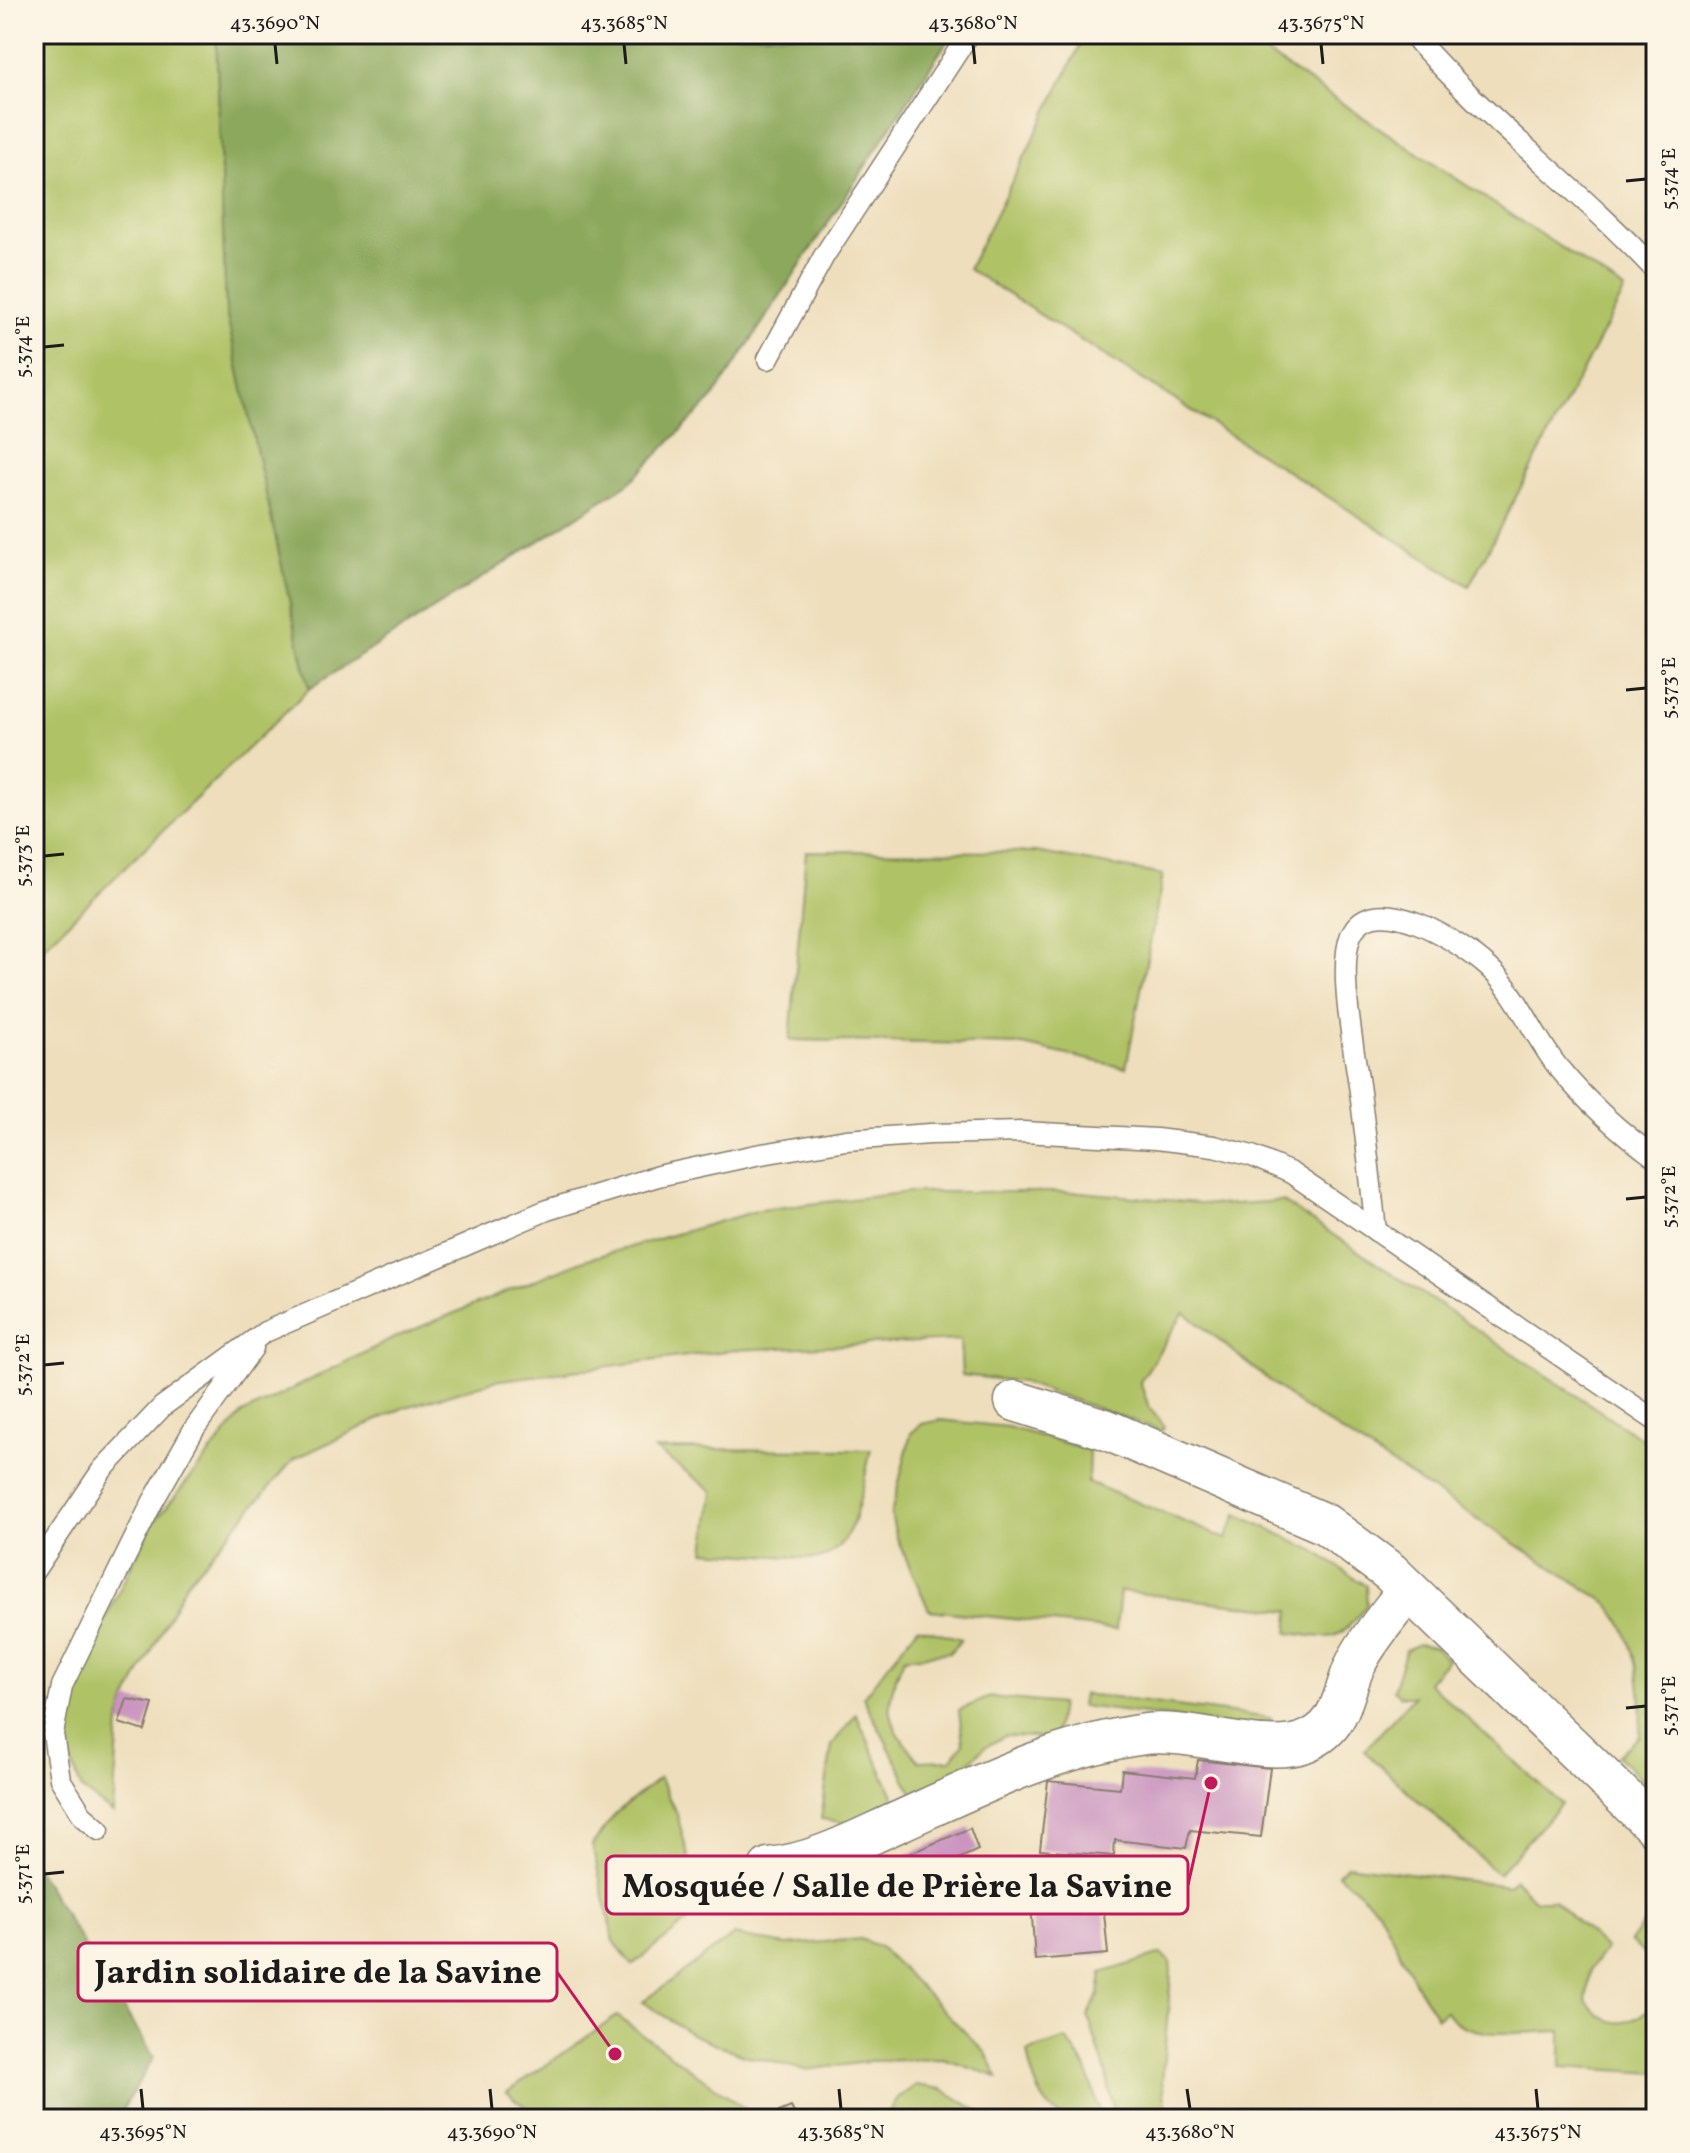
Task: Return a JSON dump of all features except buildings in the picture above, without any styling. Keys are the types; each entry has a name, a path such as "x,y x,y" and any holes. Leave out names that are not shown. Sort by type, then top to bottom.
{"street":[{"path":"1015,1401 1105,1429 1325,1524 1390,1572 1656,1828"},
{"path":"769,1868 799,1865 829,1853 1025,1764 1145,1734 1179,1733 1271,1745 1302,1743 1327,1728 1346,1700 1356,1662 1407,1591"}],"lane":[{"path":"768,359 824,256 969,34"},
{"path":"1412,34 1449,77 1628,241 1656,271"},
{"path":"1376,1231 1348,1000 1347,957 1351,933 1363,921 1383,915 1407,918 1432,930 1490,968 1558,1067 1630,1139 1656,1158"},
{"path":"34,1571 102,1470 163,1406 265,1332 547,1210 658,1176 846,1140 1023,1132 1214,1146 1252,1156 1291,1173 1656,1421"},
{"path":"99,1830 83,1816 60,1779 53,1734 62,1686 152,1503 187,1442 265,1332"}],"green space":[{"path":"34,34 216,34 226,312 309,689 34,956"},
{"path":"216,34 952,34 713,398 629,483 309,689 226,312"},
{"path":"1086,34 1237,34 1625,290 1469,586 968,269"},
{"path":"806,851 1036,852 1163,875 1126,1068 1023,1045 790,1040"},
{"path":"910,1192 1081,1192 1219,1205 1282,1201 1656,1448 1656,1795 1618,1756 1640,1736 1641,1701 1633,1651 1609,1604 1301,1406 1184,1312 1140,1382 1149,1407 1164,1426 1162,1431 1022,1382 962,1375 960,1340 734,1350 494,1381 403,1408 294,1459 186,1583 127,1699 119,1723 113,1813 82,1790 66,1747 71,1690 150,1527 242,1414 396,1337 584,1260 760,1210"},
{"path":"940,1420 1008,1427 1089,1450 1088,1482 1226,1539 1237,1514 1312,1549 1366,1586 1367,1605 1341,1633 1326,1637 1288,1633 1290,1611 1120,1591 1116,1630 929,1610 896,1536 891,1514 911,1433 922,1424"},
{"path":"654,1449 871,1450 861,1497 850,1529 843,1542 819,1559 705,1551 713,1491"},
{"path":"918,1627 962,1639 950,1652 904,1658 897,1674 891,1701 894,1724 919,1761 951,1760 963,1744 959,1710 990,1697 1060,1704 1055,1738 1005,1736 985,1747 942,1787 915,1798 863,1697"},
{"path":"1418,1644 1435,1647 1447,1660 1428,1682 1561,1804 1498,1874 1364,1751 1414,1696 1400,1696 1393,1690 1406,1650"},
{"path":"1083,1694 1271,1718 1270,1730 1081,1706"},
{"path":"856,1714 899,1809 865,1826 821,1819 832,1745"},
{"path":"659,1778 677,1814 691,1867 712,1902 632,1965 614,1941 592,1845 616,1813"},
{"path":"34,1865 154,2057 117,2119 34,2119"},
{"path":"1347,1865 1508,1886 1514,1879 1535,1900 1554,1900 1606,1949 1591,1968 1586,2001 1595,2010 1611,2021 1628,2021 1656,2002 1656,2073 1561,2067 1561,2031 1498,2033 1467,2028 1446,2011 1437,2017 1417,1987 1378,1909 1338,1874"},
{"path":"1656,1907 1656,1962 1630,1942"},
{"path":"734,1935 786,1945 861,1939 880,1947 986,2053 998,2077 943,2059 875,2061 805,2070 744,2055 691,2034 643,2002"},
{"path":"1161,1954 1170,1961 1171,1974 1162,2081 1168,2119 1115,2119 1106,2073 1088,2016 1099,1995 1102,1973"},
{"path":"617,2016 752,2114 754,2119 540,2119 507,2092"},
{"path":"1067,2039 1086,2068 1102,2119 1074,2120 1060,2116 1040,2093 1027,2052"},
{"path":"916,2085 942,2089 991,2119 885,2119 898,2098"}],"place":[{"name":"Mosquée / Salle de Prière la Savine","path":"1211,1783"},
{"name":"Jardin solidaire de la Savine","path":"615,2054"}]}
